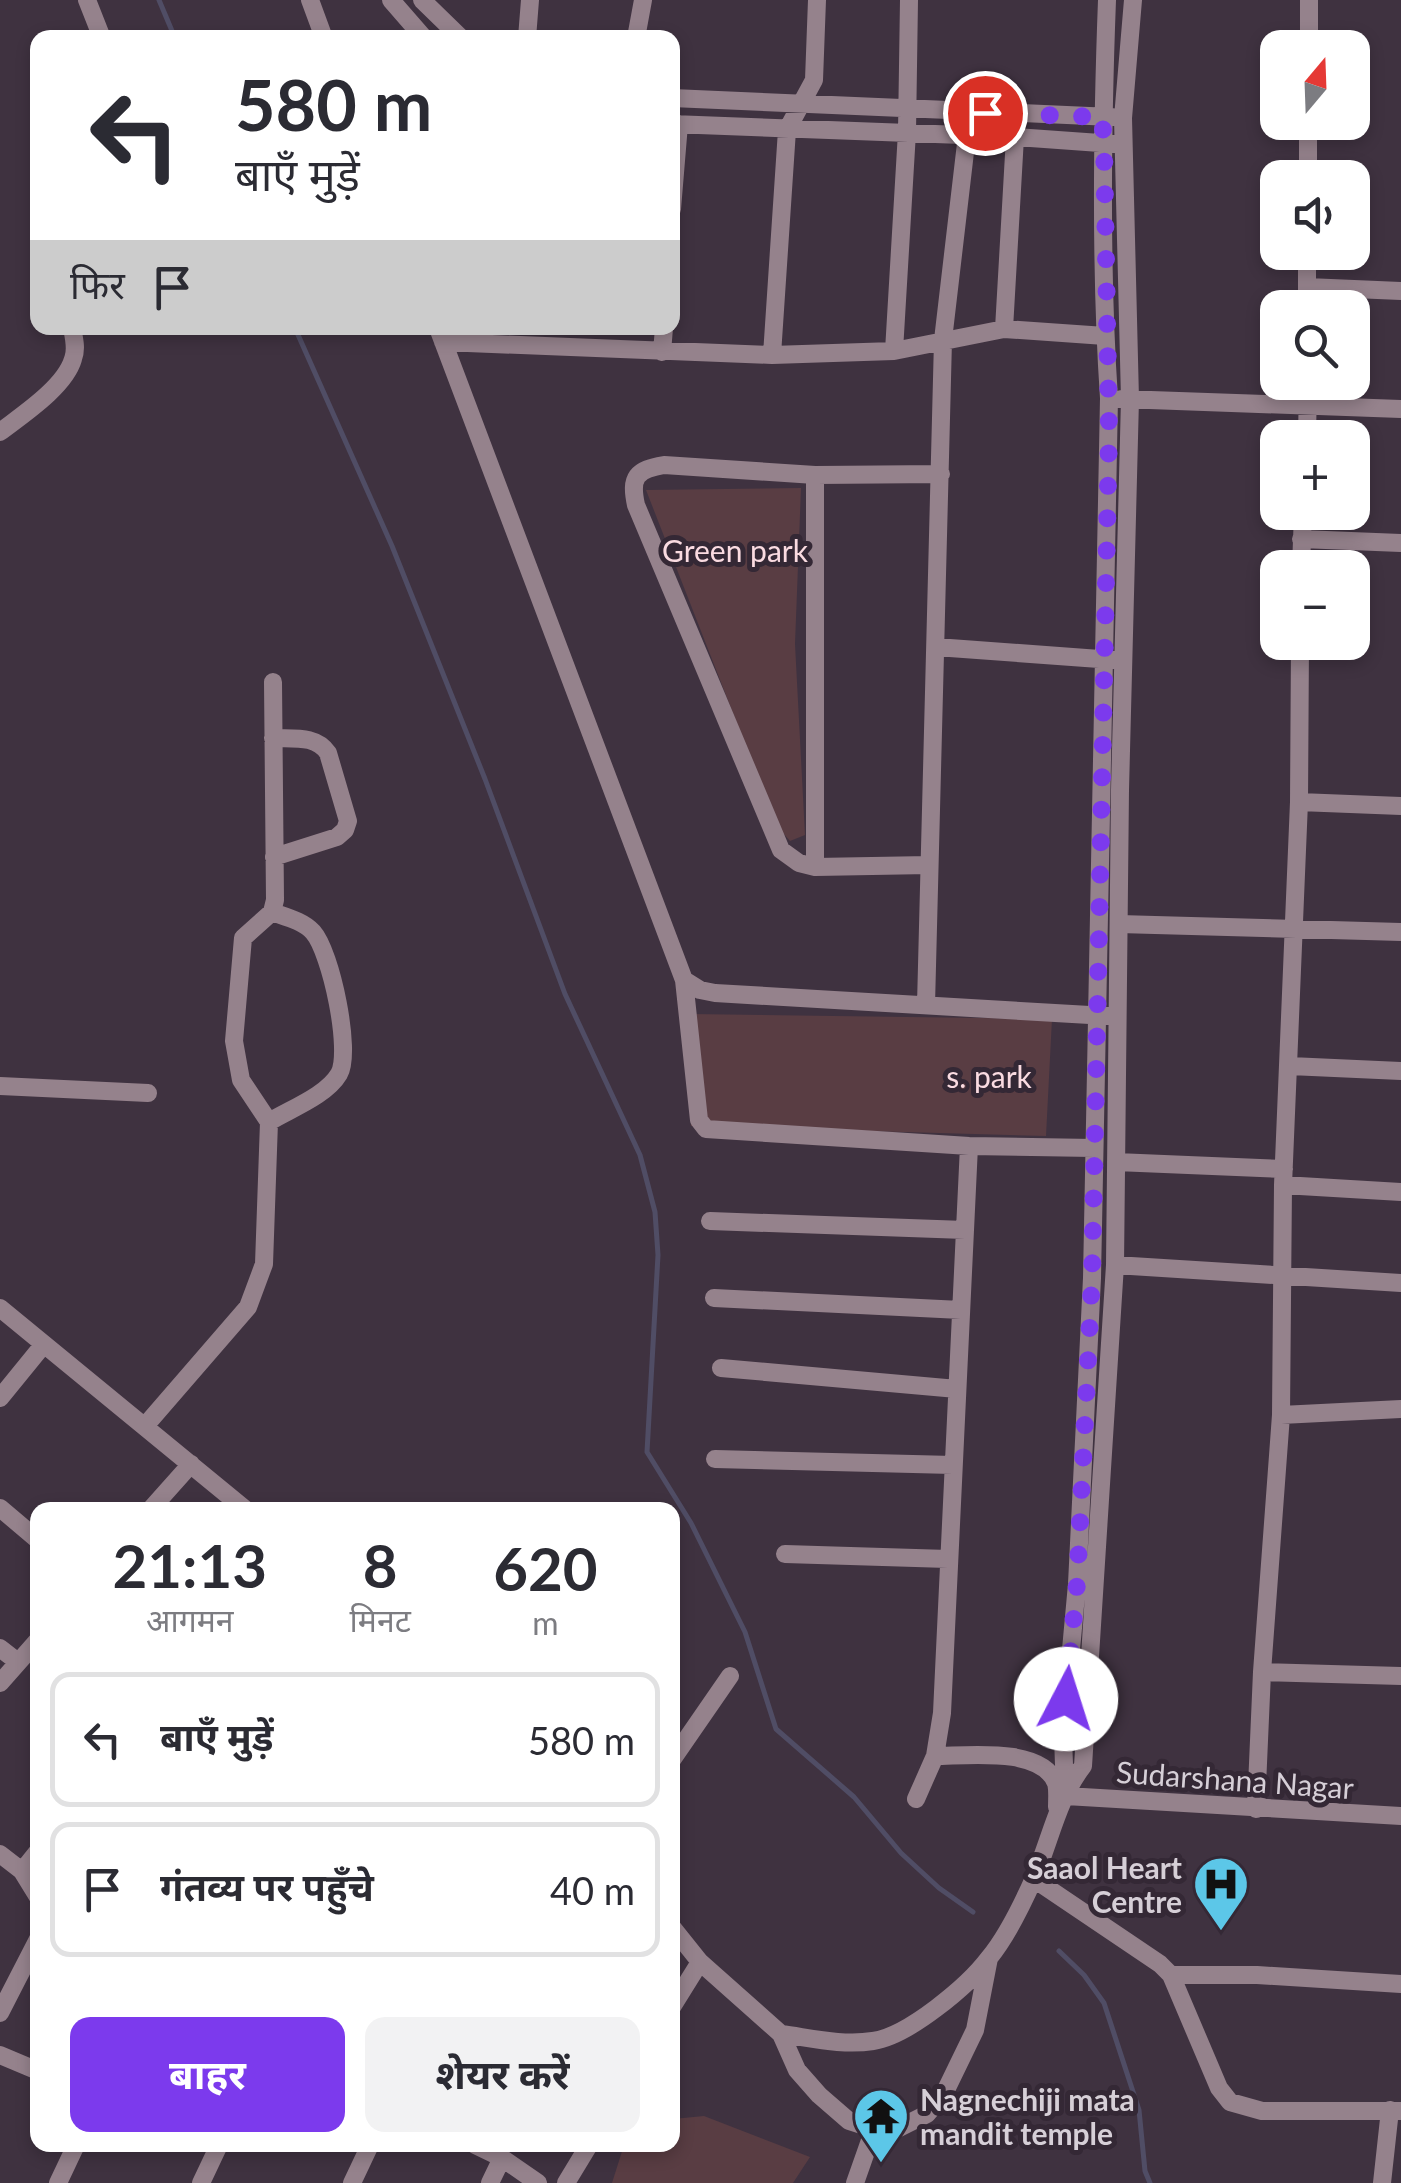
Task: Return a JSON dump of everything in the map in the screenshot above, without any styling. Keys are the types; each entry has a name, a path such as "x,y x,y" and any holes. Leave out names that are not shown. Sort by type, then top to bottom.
{"street":[{"path":"87,0 99,30"},
{"path":"310,0 321,30"},
{"path":"391,0 406,30"},
{"path":"422,0 453,30"},
{"path":"528,30 530,0"},
{"path":"637,30 642,0"},
{"path":"772,356 787,130 814,80 817,0"},
{"path":"894,351 908,110 909,0"},
{"path":"1068,1789 1062,1737 1077,1584 1092,1278 1109,398 1102,117 1107,0"},
{"path":"781,2034 840,2042 874,2041 918,2022 945,2000 989,1958 1034,1879 1068,1789 1083,1766 1115,1265 1130,400 1123,118 1133,0"},
{"path":"1308,30 1309,0"},
{"path":"680,98 1123,118"},
{"path":"680,124 967,134 1124,145"},
{"path":"926,1005 943,340 967,134"},
{"path":"1004,329 1014,137"},
{"path":"1307,270 1307,287 1401,290"},
{"path":"1094,1148 969,1146 706,1130 699,1120 684,980 440,335 772,356 894,351 1004,329 1105,336"},
{"path":"0,432 42,400 69,370 75,352 73,335"},
{"path":"662,352 663,335"},
{"path":"1109,398 1401,409"},
{"path":"1307,420 1308,400"},
{"path":"929,865 815,868 799,863 781,850 636,505 632,487 637,476 648,468 664,465 814,475 941,474"},
{"path":"814,475 815,868"},
{"path":"1301,550 1302,530"},
{"path":"1301,539 1401,543"},
{"path":"936,647 1124,661"},
{"path":"1256,1809 1281,1415 1300,660"},
{"path":"145,1426 248,1307 264,1264 269,1122 240,1080 234,1041 243,938 272,912 275,900 272,682"},
{"path":"273,738 310,739 322,744 348,821 346,830 337,837 274,858"},
{"path":"1299,802 1401,806"},
{"path":"269,1122 336,1079 345,1057 344,1036 320,942 299,922 272,912"},
{"path":"1120,924 1401,932"},
{"path":"684,980 700,990 715,993 1117,1016"},
{"path":"1290,1066 1401,1072"},
{"path":"0,1086 148,1093"},
{"path":"916,1799 935,1756 942,1713 969,1146"},
{"path":"1116,1162 1401,1192"},
{"path":"710,1221 965,1230"},
{"path":"1115,1265 1401,1283"},
{"path":"714,1298 960,1310"},
{"path":"0,1308 236,1502"},
{"path":"0,1398 44,1344"},
{"path":"721,1368 957,1389"},
{"path":"1281,1415 1401,1409"},
{"path":"716,1459 953,1466"},
{"path":"157,1502 191,1464"},
{"path":"0,1508 30,1533"},
{"path":"785,1554 948,1559"},
{"path":"0,1648 18,1662"},
{"path":"0,1683 30,1649"},
{"path":"1262,1672 1401,1676"},
{"path":"680,1748 730,1676"},
{"path":"935,1756 1003,1755 1041,1766 1057,1785 1057,1815"},
{"name":"Sudarshana Nagar","path":"1068,1789 1256,1809 1401,1816"},
{"path":"0,1854 22,1871 30,1884"},
{"path":"22,1871 30,1862"},
{"path":"1034,1879 1171,1975 1220,2088 1230,2102 1262,2111 1396,2110 1382,2183"},
{"path":"680,1937 700,1962 781,2034 798,2070 819,2095 849,2121 874,2128 899,2128 927,2114 944,2094 976,2030 989,1958"},
{"path":"0,2013 30,1955"},
{"path":"680,1995 700,1962"},
{"path":"1171,1975 1257,1975 1401,1984"},
{"path":"0,2056 30,2068"},
{"path":"856,2183 874,2128"},
{"path":"58,2183 73,2152"},
{"path":"201,2183 216,2152"},
{"path":"352,2183 367,2152"},
{"path":"490,2152 538,2183"},
{"path":"566,2183 585,2152"},
{"path":"490,2183 502,2158"}],"green space":[{"name":"Green park","path":"801,488 795,644 805,835 790,841 777,826 646,490"},
{"name":"s. park","path":"689,1014 1052,1019 1046,1136 691,1126"},
{"path":"704,2116 810,2157 793,2183 612,2183 622,2152 680,2152 680,2118"}],"waterway":[{"path":"159,0 172,30"},
{"path":"298,335 392,546 565,994 640,1155 655,1212 658,1255 647,1452 678,1502"},
{"path":"680,1505 745,1632 776,1729 854,1797 901,1853 973,1912"},
{"path":"1059,1951 1084,1975 1104,2003 1139,2110 1145,2171 1150,2183"}],"place":[{"name":"Saaol Heart Centre","path":"1221,1933"},
{"name":"Nagnechiji mata mandit temple","path":"881,2165"}],"route":[{"path":"985,113 1102,117 1104,143 1108,533 1092,1278 1077,1584 1066,1699"}]}
